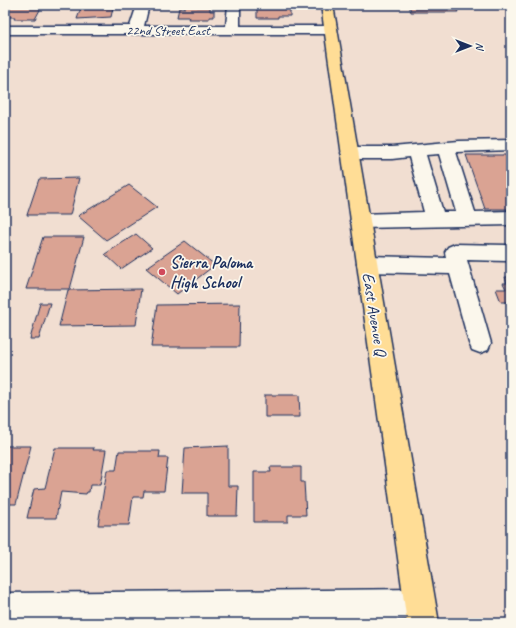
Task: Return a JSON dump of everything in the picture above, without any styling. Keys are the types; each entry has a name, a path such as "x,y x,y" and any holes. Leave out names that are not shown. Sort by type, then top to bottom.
{"main road":[{"name":"East Avenue Q","path":"327,5 422,614"}],"street":[{"path":"136,30 143,5"},
{"path":"232,30 234,5"},
{"name":"22nd Street East","path":"5,30 330,30"},
{"path":"350,153 392,153 446,147 511,145"},
{"path":"446,147 468,218"},
{"path":"416,150 435,219"},
{"path":"360,220 511,218"},
{"path":"480,343 455,252 506,253"},
{"path":"367,264 458,266"},
{"path":"5,608 422,614"}],"building":[{"path":"12,5 42,6 35,19 14,19 15,17 5,17 5,14"},
{"path":"185,5 210,7 210,11 214,11 214,17 209,17 209,19 188,19 189,17 177,17 179,8 185,8"},
{"path":"259,5 290,7 290,16 278,16 278,18 257,18 257,7 259,7"},
{"path":"409,5 455,5 458,12 411,12"},
{"path":"81,8 113,8 111,17 77,19"},
{"path":"466,155 511,155 511,209 485,209"},
{"path":"79,178 70,215 27,215 39,179"},
{"path":"129,185 157,207 106,240 78,216"},
{"path":"136,234 152,248 121,269 105,254"},
{"path":"43,237 84,237 70,289 26,289"},
{"path":"185,241 215,265 177,294 146,268"},
{"path":"505,277 511,277 511,302 501,302 496,289 506,289 503,283 507,283"},
{"path":"141,289 136,325 59,326 68,290"},
{"path":"40,303 50,303 39,339 30,339"},
{"path":"240,304 239,347 151,347 157,305"},
{"path":"265,395 299,395 300,417 265,417"},
{"path":"5,446 31,446 16,504 5,504"},
{"path":"228,446 228,486 238,486 237,516 207,516 207,493 182,493 185,448"},
{"path":"55,448 94,448 93,450 106,450 100,485 90,485 89,492 86,494 61,492 56,518 27,518 34,489 45,488"},
{"path":"119,451 160,451 159,458 168,458 164,491 144,491 143,497 133,497 129,525 98,525 107,470 116,470"},
{"path":"270,467 301,467 301,482 304,482 306,515 288,515 288,522 254,522 254,472 271,472"}],"place":[{"name":"Sierra Paloma High School","path":"162,272"}]}
